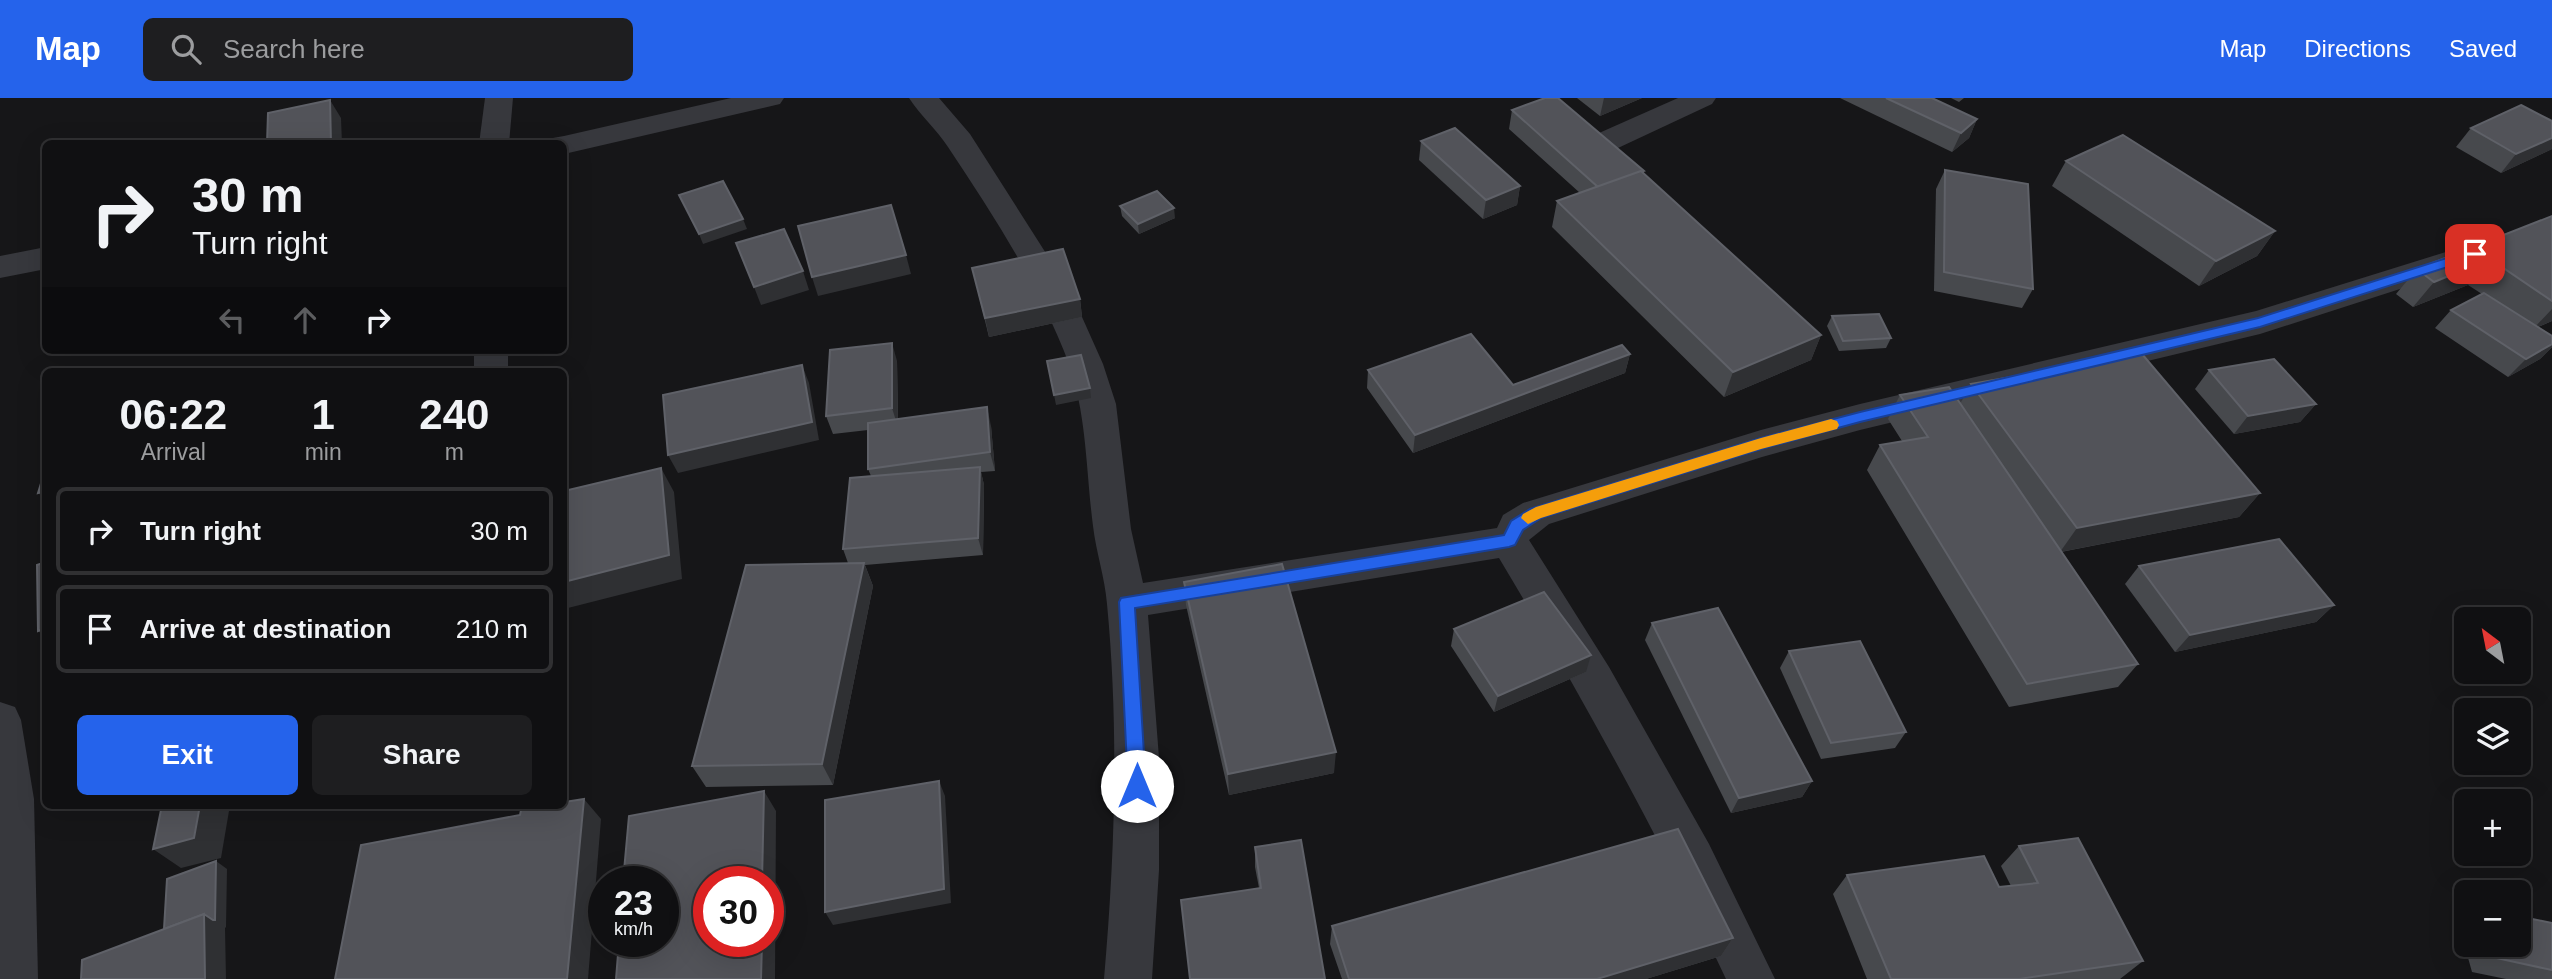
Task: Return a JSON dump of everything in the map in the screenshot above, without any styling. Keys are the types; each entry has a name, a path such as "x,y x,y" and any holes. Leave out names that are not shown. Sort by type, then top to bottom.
{"street":[{"path":"494,140 499,98"},
{"path":"567,144 770,98"},
{"path":"923,98 959,140 1061,308 1086,364 1098,404 1112,529 1127,602 1137,758 1136,870 1128,979"},
{"path":"1592,148 1702,98"},
{"path":"1509,541 1517,526 1536,513 1761,443 2260,322 2552,229"},
{"path":"0,267 42,259"},
{"path":"1127,602 1509,541"},
{"path":"1509,541 1594,679 1693,859 1751,979"},
{"path":"0,720 12,799 14,979"}],"building":[{"path":"1545,98 1558,98 1644,171 1598,187 1512,110"},
{"path":"1886,98 1932,98 1977,119 1961,133"},
{"path":"330,100 331,140 267,140 268,113"},
{"path":"2521,105 2552,121 2552,138 2516,154 2471,128"},
{"path":"1455,128 1520,186 1486,200 1421,141"},
{"path":"2123,135 2275,231 2216,261 2066,161"},
{"path":"1945,170 2028,184 2033,289 1944,272"},
{"path":"1641,171 1821,335 1733,372 1557,201"},
{"path":"723,181 743,219 699,234 679,195"},
{"path":"1157,191 1174,208 1138,224 1120,206"},
{"path":"891,205 906,255 812,277 798,226"},
{"path":"2552,216 2552,301 2490,259 2434,282 2417,269"},
{"path":"784,229 803,271 754,287 736,243"},
{"path":"1063,249 1080,299 985,318 972,268"},
{"path":"2484,293 2552,336 2552,344 2526,359 2451,310"},
{"path":"1879,314 1891,338 1843,341 1832,316"},
{"path":"1471,334 1513,385 1622,345 1630,354 1415,435 1368,370"},
{"path":"892,343 892,408 826,416 830,350"},
{"path":"2142,354 2260,493 2077,528 1971,384"},
{"path":"1081,355 1090,388 1054,395 1047,361"},
{"path":"2274,359 2316,404 2248,416 2209,370"},
{"path":"802,365 812,422 668,455 663,395"},
{"path":"1949,387 2138,664 2027,684 1880,445 1928,437 1900,395"},
{"path":"987,407 990,452 868,469 868,423"},
{"path":"980,467 978,538 843,549 850,478"},
{"path":"661,468 669,555 567,581 567,490"},
{"path":"2279,539 2334,605 2190,635 2139,566"},
{"path":"42,563 42,630 38,631 37,565"},
{"path":"864,563 822,764 692,766 746,565"},
{"path":"1282,564 1336,752 1228,774 1184,582"},
{"path":"1544,592 1591,655 1498,696 1454,629"},
{"path":"1718,608 1812,781 1739,798 1652,623"},
{"path":"1860,641 1906,732 1831,743 1789,651"},
{"path":"939,781 944,889 825,912 825,800"},
{"path":"764,791 762,866 693,866 693,957 762,957 761,979 616,979 618,957 679,957 679,866 624,866 629,816"},
{"path":"584,799 567,979 335,979 361,845 520,815 521,810 527,809 567,809 567,802"},
{"path":"161,809 199,809 194,838 153,849"},
{"path":"1678,829 1733,938 1597,979 1349,979 1332,926"},
{"path":"2078,838 2143,961 2019,979 1891,979 1847,875 1984,856 1999,887 2038,883 2019,846"},
{"path":"1301,840 1325,979 1190,979 1181,900 1261,888 1255,847"},
{"path":"216,861 215,920 204,914 164,929 167,879"},
{"path":"204,914 205,979 81,979 82,960"},
{"path":"2531,919 2552,923 2552,970 2496,958 2531,957"}],"slow traffic":[{"path":"1528,518 1536,513 1761,443 1831,425"}],"route":[{"path":"1137,786 1127,602 1509,541 1517,526 1536,513 1761,443 2260,322 2475,254"}]}
